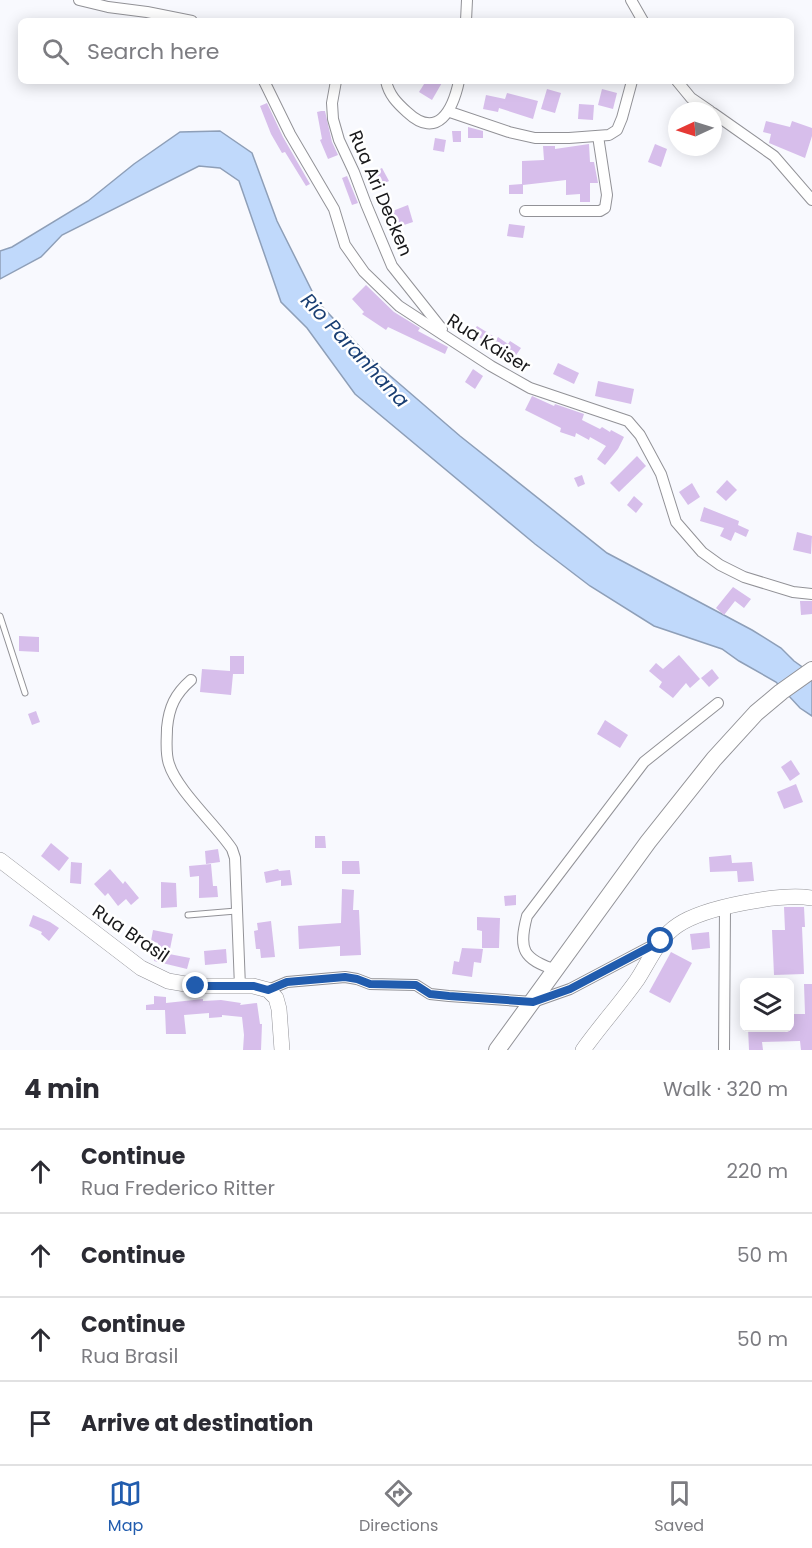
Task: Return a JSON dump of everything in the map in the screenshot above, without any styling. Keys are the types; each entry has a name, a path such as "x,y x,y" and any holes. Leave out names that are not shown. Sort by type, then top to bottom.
{"main road":[{"path":"497,1050 648,842 714,759 756,713 812,670"}],"street":[{"path":"80,0 177,18"},
{"path":"466,18 467,0"},
{"path":"631,0 641,18"},
{"name":"Rua Kaiser","path":"265,84 290,134 334,209 345,245 364,272 399,306 491,366 530,387 628,421 640,435 661,474 676,522 702,552 720,565 744,577 793,592 812,594"},
{"name":"Rua Ari Decken","path":"335,84 332,103 333,119 339,140 392,266 448,337"},
{"path":"387,84 392,97 413,118 419,122 435,123 450,112 458,84"},
{"path":"450,112 509,132 535,138 609,135 617,130 631,84"},
{"path":"680,84 697,102"},
{"path":"722,120 774,156 812,200"},
{"path":"525,211 600,211 605,208 607,195 598,136"},
{"path":"191,680 177,694 169,710 168,764 191,799 232,849 235,858 240,987"},
{"path":"556,970 535,963 525,952 522,935 528,916 644,762 718,703"},
{"name":"Rua Brasil","path":"0,860 122,954 154,975 196,986 254,986 268,990"},
{"path":"583,1050 636,981 661,941 677,926 700,914 762,900 812,898"},
{"path":"724,1050 726,908"},
{"path":"282,1050 279,1009 276,998 268,990 287,982 345,977 370,984 416,985 430,994 533,1002 570,989 661,941"}],"lane":[{"path":"0,616 25,693"},
{"path":"188,915 236,911"}],"water":[{"name":"Rio Paranhana","path":"220,131 252,153 277,221 317,301 373,361 460,436 607,553 752,630 781,648 812,674 812,716 800,708 776,682 722,649 654,626 590,586 535,544 355,394 307,328 281,302 239,181 220,168 199,166 62,235 41,257 0,279 0,251 12,247 88,201 134,164 180,132"}],"building":[{"path":"424,84 441,84 432,100 419,92"},
{"path":"547,89 561,93 555,113 541,109"},
{"path":"602,89 617,93 613,109 598,105"},
{"path":"507,93 538,101 533,119 499,108 498,112 483,109 486,95 505,99"},
{"path":"267,103 283,137 310,184 306,186 271,134 260,106"},
{"path":"579,104 594,105 593,120 578,119"},
{"path":"325,111 332,142 338,155 328,159 320,140 322,139 317,112"},
{"path":"766,121 790,127 792,121 812,128 812,136 805,158 769,143 771,134 763,132"},
{"path":"468,127 483,131 483,138 468,138"},
{"path":"452,131 461,131 461,142 453,142"},
{"path":"435,138 446,140 444,152 433,150"},
{"path":"589,144 590,162 594,162 598,183 590,183 590,202 580,202 580,194 566,195 566,180 523,185 523,194 509,194 509,185 522,184 522,161 544,160 543,146 555,146 555,149"},
{"path":"655,144 667,149 661,167 648,162"},
{"path":"382,168 389,181 378,186 372,173"},
{"path":"347,176 358,203 352,205 342,178"},
{"path":"408,205 413,222 395,228 390,212"},
{"path":"509,224 525,226 523,238 507,236"},
{"path":"366,285 394,312 420,328 418,331 448,347 445,354 388,327 386,330 362,314 364,312 352,299"},
{"path":"477,326 493,336 488,343 472,333"},
{"path":"498,337 508,344 510,341 521,348 514,358 494,344"},
{"path":"558,363 579,373 574,384 553,374"},
{"path":"473,369 483,376 475,389 465,382"},
{"path":"598,381 634,389 631,404 595,396"},
{"path":"532,396 554,406 555,404 584,414 582,420 624,437 618,449 605,465 597,459 606,446 590,437 589,440 576,433 575,437 560,432 561,428 525,410"},
{"path":"637,456 646,466 619,492 610,483"},
{"path":"582,475 585,484 578,487 574,478"},
{"path":"727,480 737,490 726,501 716,492"},
{"path":"692,483 700,497 688,505 679,492"},
{"path":"634,496 643,504 636,513 627,505"},
{"path":"704,507 739,521 738,525 749,530 746,537 735,532 731,541 720,536 724,528 700,521"},
{"path":"797,532 812,536 811,554 793,550"},
{"path":"733,587 751,599 744,608 735,601 724,615 716,608"},
{"path":"800,601 812,601 812,614 801,615"},
{"path":"19,636 39,637 39,652 19,651"},
{"path":"679,655 700,679 690,688 686,683 673,698 659,687 662,682 649,671 656,663 663,669"},
{"path":"230,656 244,656 244,674 233,674 231,695 200,692 202,669 230,671"},
{"path":"712,669 719,678 709,687 701,678"},
{"path":"36,711 40,722 32,725 28,714"},
{"path":"605,720 628,735 620,748 597,734"},
{"path":"791,760 800,774 790,781 781,767"},
{"path":"796,784 803,802 784,809 777,792"},
{"path":"315,836 325,836 326,848 315,848"},
{"path":"51,843 69,858 59,871 41,856"},
{"path":"218,849 220,862 206,864 205,851"},
{"path":"731,855 732,863 752,862 754,881 738,882 737,871 710,872 709,857"},
{"path":"342,861 359,861 360,874 342,874"},
{"path":"71,862 82,863 81,884 70,883"},
{"path":"211,864 213,886 217,886 218,897 199,898 199,876 190,877 189,866"},
{"path":"110,869 123,884 125,881 139,898 131,905 126,899 118,906 108,893 105,896 94,884"},
{"path":"278,869 279,871 290,870 292,885 281,886 281,880 266,883 264,872"},
{"path":"161,882 176,883 177,907 161,908"},
{"path":"342,889 354,890 353,910 359,910 361,955 340,956 340,946 299,949 298,926 341,923"},
{"path":"516,895 516,905 505,906 504,896"},
{"path":"784,907 804,907 805,927 802,927 804,974 774,975 772,930 785,930"},
{"path":"33,915 59,928 49,941 41,934 42,932 29,926"},
{"path":"477,917 500,918 499,948 482,948 482,931 477,930"},
{"path":"271,921 275,957 261,958 260,949 256,949 254,931 258,930 257,923"},
{"path":"153,930 173,934 169,954 190,958 187,969 154,961 158,943 151,941"},
{"path":"709,932 710,948 692,950 690,934"},
{"path":"462,948 483,949 481,963 474,962 472,977 452,974 454,961 459,962"},
{"path":"226,949 227,963 205,965 204,951"},
{"path":"671,952 692,963 670,1003 649,992"},
{"path":"804,984 812,984 812,1050 801,1050 800,1041 762,1042 763,1050 749,1050 748,1032 794,1032 794,1014 805,1014"},
{"path":"154,996 166,997 166,1003 203,999 203,1001 221,1000 241,1003 240,1005 257,1003 260,1024 262,1024 261,1050 243,1050 242,1017 222,1015 222,1017 209,1018 209,1013 184,1015 186,1034 166,1034 165,1010 146,1010 146,1005 154,1004"}],"route":[{"path":"196,986 254,986 268,990 287,982 345,977 370,984 416,985 430,994 533,1002 570,989 661,941"}]}
